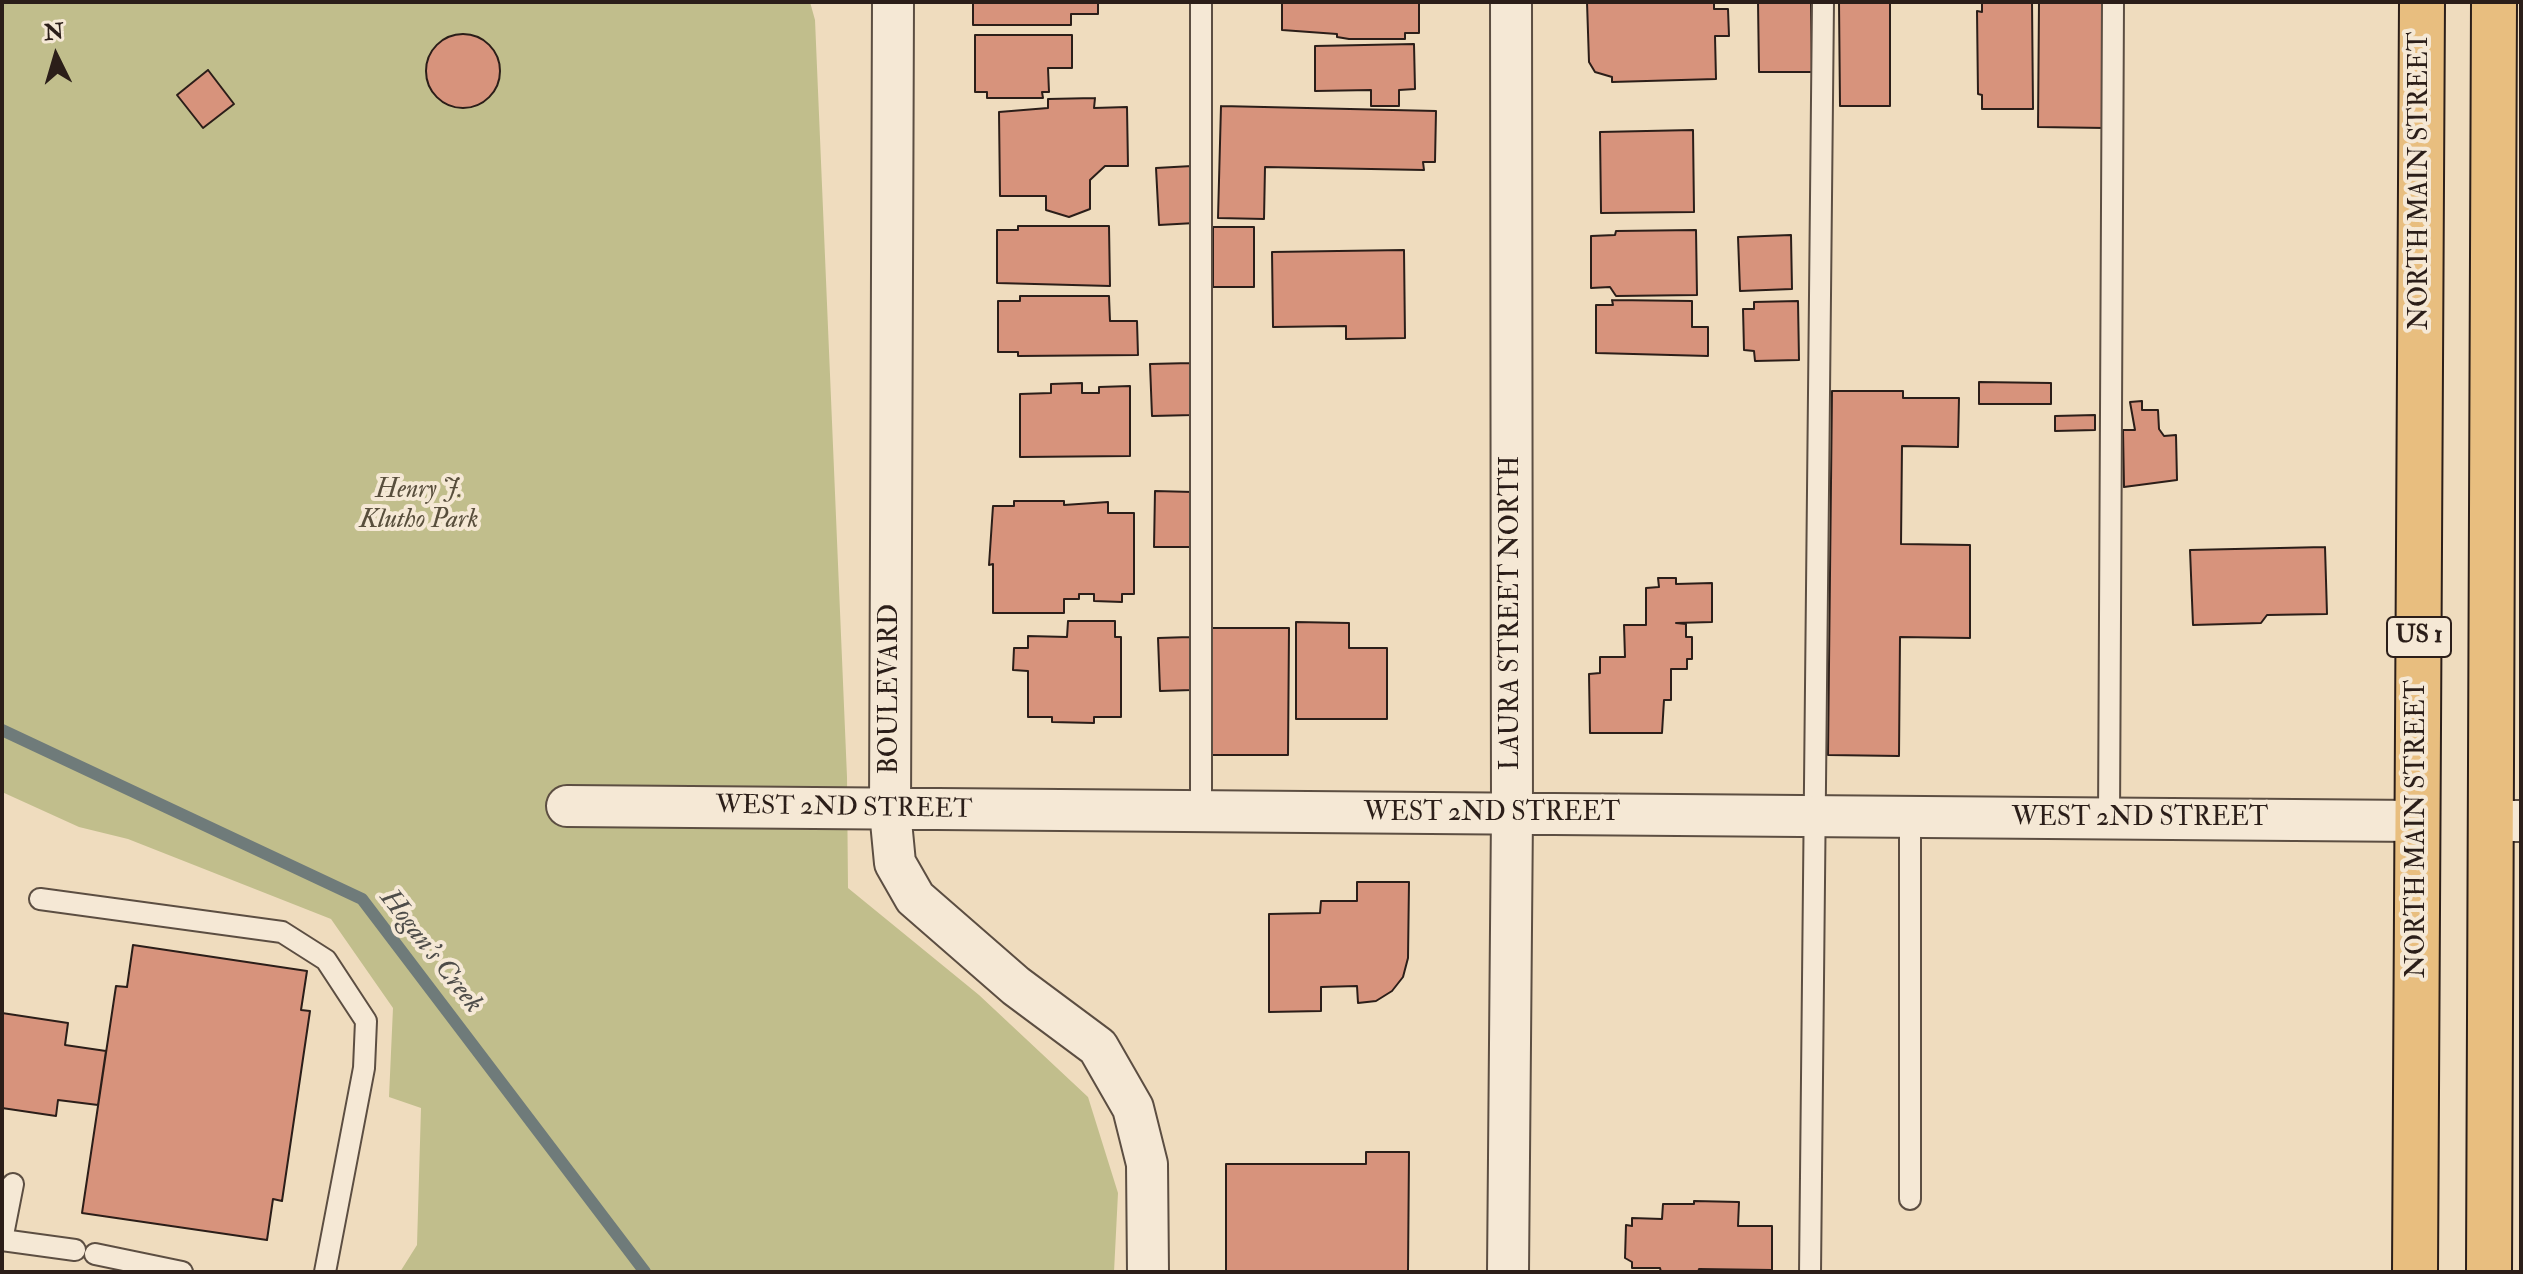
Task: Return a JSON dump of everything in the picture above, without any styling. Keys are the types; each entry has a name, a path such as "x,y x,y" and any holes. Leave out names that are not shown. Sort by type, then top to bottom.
{"main road":[{"name":"NORTH MAIN STREET","path":"2415,1272 2422,2"},
{"path":"2489,1272 2506,821 2494,2"}],"street":[{"name":"BOULEVARD","path":"893,2 890,811 895,863 915,898 1016,986 1098,1047 1133,1108 1147,1164 1148,1272"},
{"name":"LAURA STREET NORTH","path":"1508,1272 1512,814 1511,2"},
{"name":"WEST 2ND STREET","path":"567,806 2418,821"}],"lane":[{"path":"1201,2 1201,812"},
{"path":"1810,1272 1823,2"},
{"path":"2109,819 2113,2"},
{"path":"1910,817 1910,1199"},
{"path":"40,899 282,932 326,960 366,1021 364,1068 325,1272"},
{"path":"13,1184 2,1240 85,1252 182,1272"}],"green space":[{"name":"Henry J. Klutho Park","path":"2,2 810,2 815,20 847,777 848,888 979,995 1088,1097 1118,1193 1114,1272 400,1272 417,1245 421,1108 389,1097 393,1008 331,919 128,839 79,827 2,792"}],"building":[{"path":"973,2 1098,2 1098,14 1071,14 1071,25 973,25"},
{"path":"1282,2 1419,2 1419,33 1405,33 1405,39 1349,39 1337,37 1337,34 1282,30"},
{"path":"1587,2 1714,2 1714,9 1728,9 1729,36 1715,36 1716,79 1612,82 1612,77 1595,72 1589,62"},
{"path":"1758,2 1811,2 1812,72 1759,72"},
{"path":"1839,2 1890,2 1890,106 1840,106"},
{"path":"1982,2 2032,2 2033,109 1982,109 1982,95 1978,94 1977,11 1982,12"},
{"path":"2039,2 2106,2 2105,128 2038,127"},
{"path":"463,34 484,40 494,50 500,71 494,92 484,102 463,108 442,102 432,92 426,71 432,50 442,40"},
{"path":"975,35 1072,35 1072,68 1048,68 1049,92 1042,92 1043,98 987,98 987,92 975,92"},
{"path":"1414,44 1415,89 1399,90 1399,106 1371,106 1371,90 1315,91 1315,46"},
{"path":"208,70 234,104 203,128 177,95"},
{"path":"1095,98 1094,108 1127,107 1128,166 1105,166 1090,180 1090,209 1069,217 1046,210 1046,196 1000,196 999,112 1048,108 1048,99"},
{"path":"1221,106 1436,111 1435,162 1423,162 1424,170 1265,167 1264,219 1218,218"},
{"path":"1693,130 1694,212 1601,213 1600,132"},
{"path":"1192,166 1195,223 1159,225 1156,168"},
{"path":"1018,226 1109,226 1110,286 997,283 997,230 1018,230"},
{"path":"1213,227 1254,227 1254,287 1213,287"},
{"path":"1696,230 1697,295 1616,296 1610,287 1591,288 1591,236 1615,235 1616,231"},
{"path":"1791,235 1792,289 1740,291 1738,237"},
{"path":"1404,250 1405,338 1346,339 1346,326 1273,327 1272,252"},
{"path":"1020,296 1109,296 1110,321 1137,321 1138,355 1018,356 1018,352 998,352 998,301 1020,301"},
{"path":"1612,300 1692,301 1692,327 1708,327 1708,356 1596,353 1596,305 1613,305"},
{"path":"1798,301 1799,360 1755,361 1754,351 1744,350 1743,309 1754,309 1754,302"},
{"path":"1191,363 1193,415 1152,416 1150,364"},
{"path":"1979,382 2051,383 2051,404 1979,404"},
{"path":"1082,383 1082,393 1099,393 1099,387 1130,386 1130,456 1020,457 1020,394 1051,393 1051,384"},
{"path":"1832,391 1903,391 1903,398 1959,398 1958,447 1902,446 1901,544 1970,545 1970,638 1900,637 1899,756 1828,755"},
{"path":"2142,401 2142,410 2158,410 2159,429 2164,436 2176,435 2177,480 2124,487 2123,430 2135,430 2130,402"},
{"path":"2095,415 2095,430 2055,431 2055,416"},
{"path":"1155,491 1193,492 1192,547 1154,547"},
{"path":"1014,501 1064,501 1064,505 1108,502 1108,513 1134,513 1134,594 1122,594 1122,602 1094,601 1094,594 1079,594 1079,599 1064,599 1064,613 993,613 993,564 989,565 993,506 1014,506"},
{"path":"2325,547 2327,614 2267,615 2261,623 2193,625 2190,550"},
{"path":"1658,578 1676,578 1676,584 1712,583 1712,622 1676,623 1686,624 1686,637 1692,637 1692,659 1687,659 1687,669 1671,669 1671,700 1664,700 1662,733 1590,733 1589,674 1600,673 1600,657 1625,657 1624,625 1646,625 1646,588 1659,587"},
{"path":"1068,621 1115,621 1115,637 1121,637 1121,717 1094,717 1094,723 1052,722 1052,717 1028,717 1028,671 1013,670 1014,648 1028,648 1028,636 1067,637"},
{"path":"1296,622 1349,623 1349,648 1387,648 1387,719 1296,719"},
{"path":"1212,628 1289,628 1288,755 1212,755"},
{"path":"1190,637 1192,690 1160,691 1158,638"},
{"path":"1357,882 1409,882 1408,958 1403,977 1392,991 1376,1001 1358,1003 1357,986 1321,987 1321,1011 1269,1012 1269,914 1320,913 1321,901 1357,901"},
{"path":"133,945 307,971 301,1010 310,1011 282,1201 273,1199 267,1240 82,1213 116,986 127,987"},
{"path":"2,1013 68,1023 65,1045 106,1051 98,1105 58,1100 56,1116 2,1108"},
{"path":"1366,1152 1409,1152 1408,1272 1226,1272 1226,1164 1366,1164"},
{"path":"1694,1201 1739,1202 1738,1226 1772,1226 1772,1270 1661,1272 1660,1268 1632,1268 1632,1262 1625,1258 1626,1225 1632,1226 1632,1218 1662,1219 1663,1204 1694,1204"}],"waterway":[{"name":"Hogan's Creek","path":"2,730 362,899 645,1272"}]}
